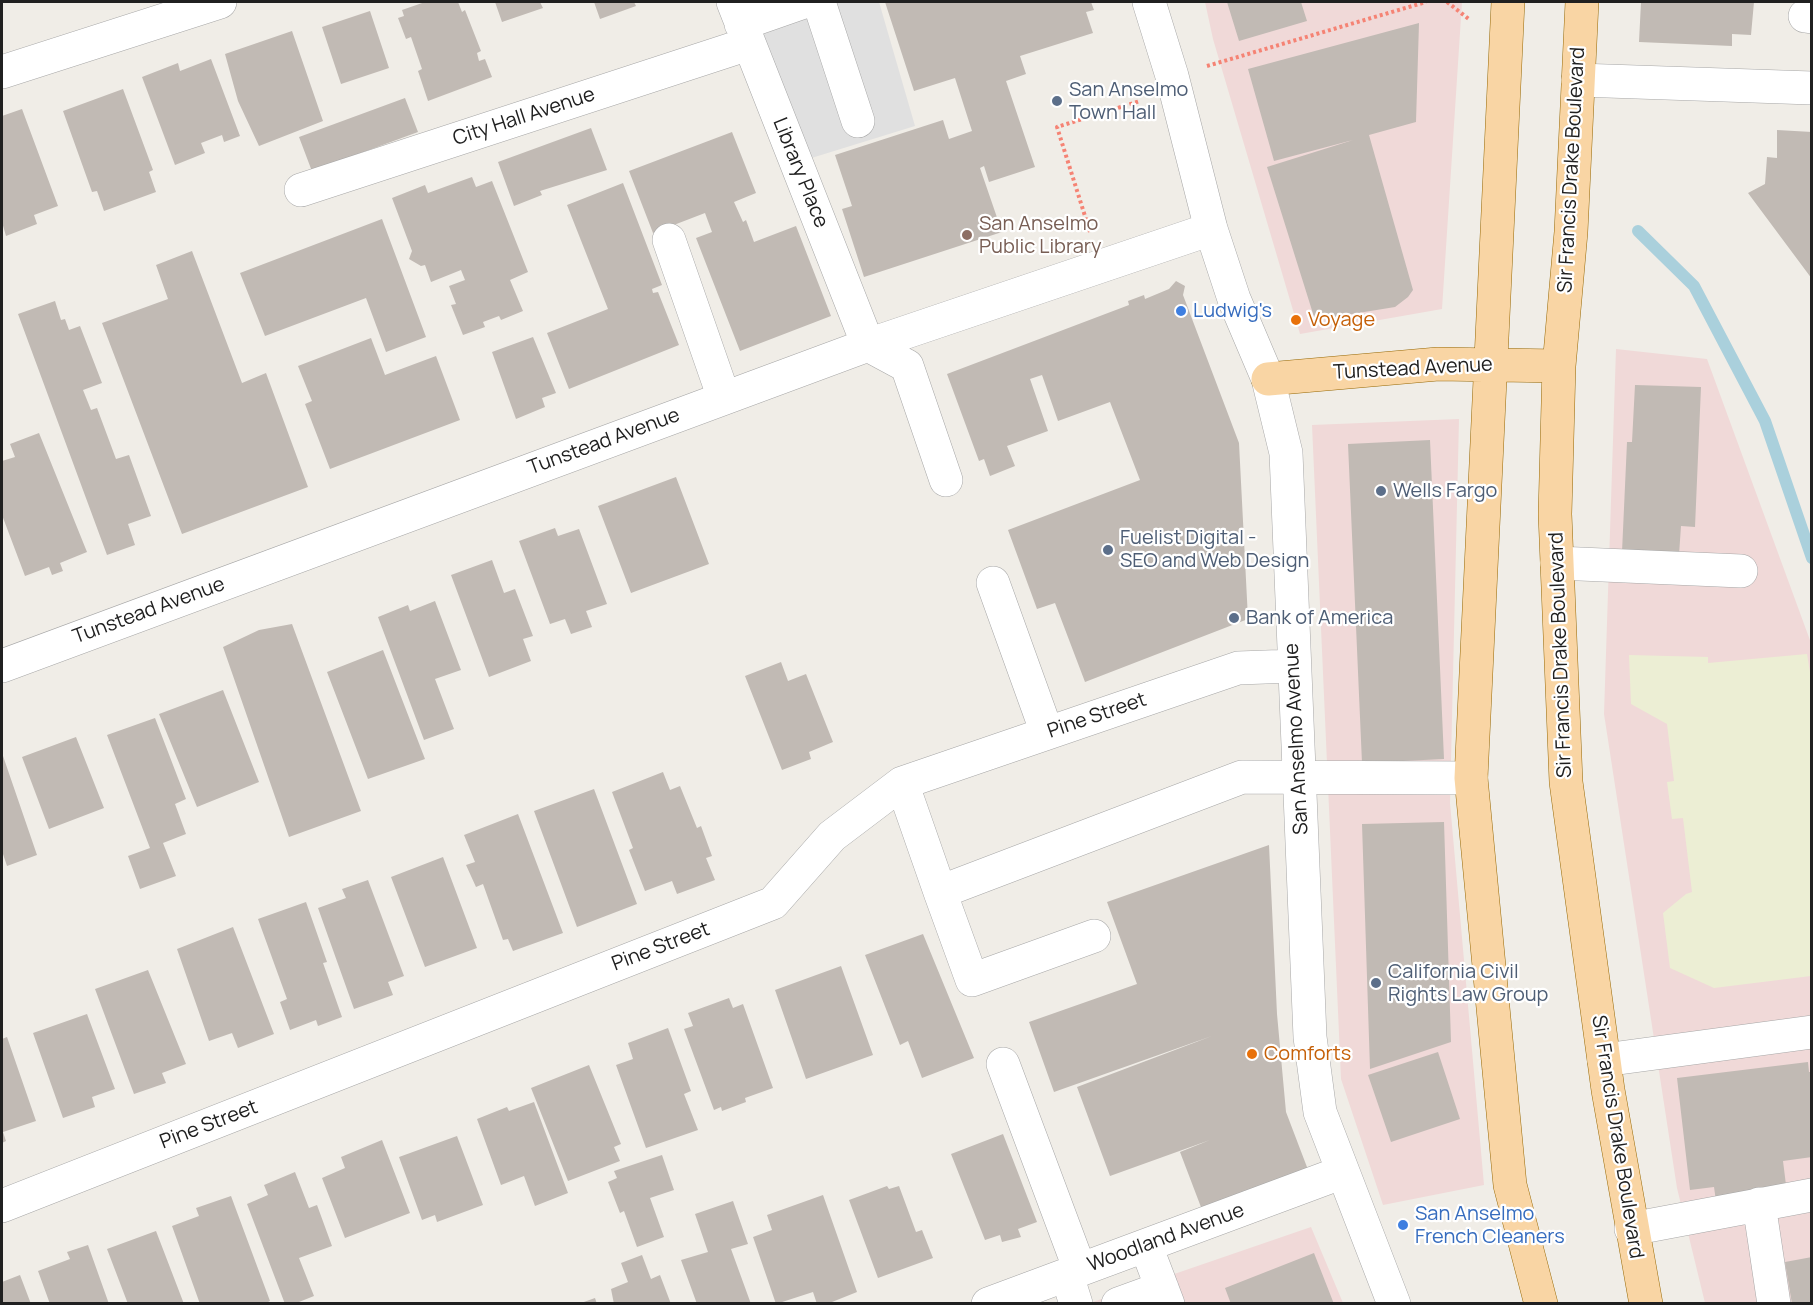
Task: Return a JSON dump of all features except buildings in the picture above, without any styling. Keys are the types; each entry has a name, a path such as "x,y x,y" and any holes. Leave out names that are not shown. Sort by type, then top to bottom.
{"main road":[{"path":"1508,2 1488,363 1471,778 1510,1185 1541,1304"},
{"name":"Sir Francis Drake Boulevard","path":"1582,2 1570,232 1559,366 1555,514 1566,782 1604,1060 1631,1229 1646,1304"},
{"name":"Tunstead Avenue","path":"1268,379 1438,364 1488,363 1559,366"}],"street":[{"path":"2,72 220,2"},
{"name":"City Hall Avenue","path":"301,190 741,23 804,2"},
{"path":"819,2 858,121"},
{"name":"San Anselmo Avenue","path":"1149,2 1173,83 1211,229 1234,299 1268,379 1286,453 1310,1037 1320,1112 1394,1304"},
{"name":"Library Place","path":"741,23 868,345"},
{"path":"1578,80 1812,88"},
{"name":"Tunstead Avenue","path":"2,666 868,345 1211,229"},
{"path":"669,240 724,398"},
{"path":"868,345 907,366 946,480"},
{"path":"1557,563 1741,571"},
{"path":"993,583 1047,733"},
{"name":"Pine Street","path":"2,1206 773,903 832,836 902,783 1238,668 1293,666"},
{"path":"940,892 1242,777 1471,778"},
{"path":"902,783 972,980 1094,936"},
{"path":"1604,1060 1812,1032"},
{"path":"1004,1064 1074,1283"},
{"name":"Woodland Avenue","path":"988,1304 1074,1283 1146,1246 1343,1172"},
{"path":"1631,1229 1759,1203 1812,1195"},
{"path":"1759,1203 1774,1304"},
{"path":"1118,1304 1165,1296 1146,1246"}],"path":[{"path":"1101,267 1057,127 1173,83 1426,2"}],"shaded area":[{"path":"752,2 879,2 915,126 805,160"},
{"path":"1205,2 1462,2 1442,309 1300,334 1213,39"},
{"path":"1616,349 1707,359 1811,643 1811,1303 1705,1303 1677,1188 1604,714"},
{"path":"1459,419 1450,803 1484,1185 1383,1205 1341,1079 1312,425"},
{"path":"1311,1227 1343,1303 1087,1304"}],"green space":[{"path":"1807,654 1812,684 1811,976 1714,988 1670,968 1663,913 1686,894 1692,892 1683,818 1672,819 1667,782 1674,781 1667,724 1631,704 1629,655 1708,657 1708,663"}],"waterway":[{"path":"1638,231 1694,286 1765,421 1812,558"}],"place":[{"name":"San Anselmo Town Hall","path":"1057,101"},
{"name":"San Anselmo Public Library","path":"967,235"},
{"name":"Ludwig's","path":"1181,311"},
{"name":"Voyage","path":"1296,320"},
{"name":"Wells Fargo","path":"1381,491"},
{"name":"Fuelist Digital - SEO and Web Design","path":"1108,550"},
{"name":"Bank of America","path":"1234,618"},
{"name":"California Civil Rights Law Group","path":"1376,983"},
{"name":"Comforts","path":"1252,1054"},
{"name":"San Anselmo French Cleaners","path":"1403,1225"}]}
